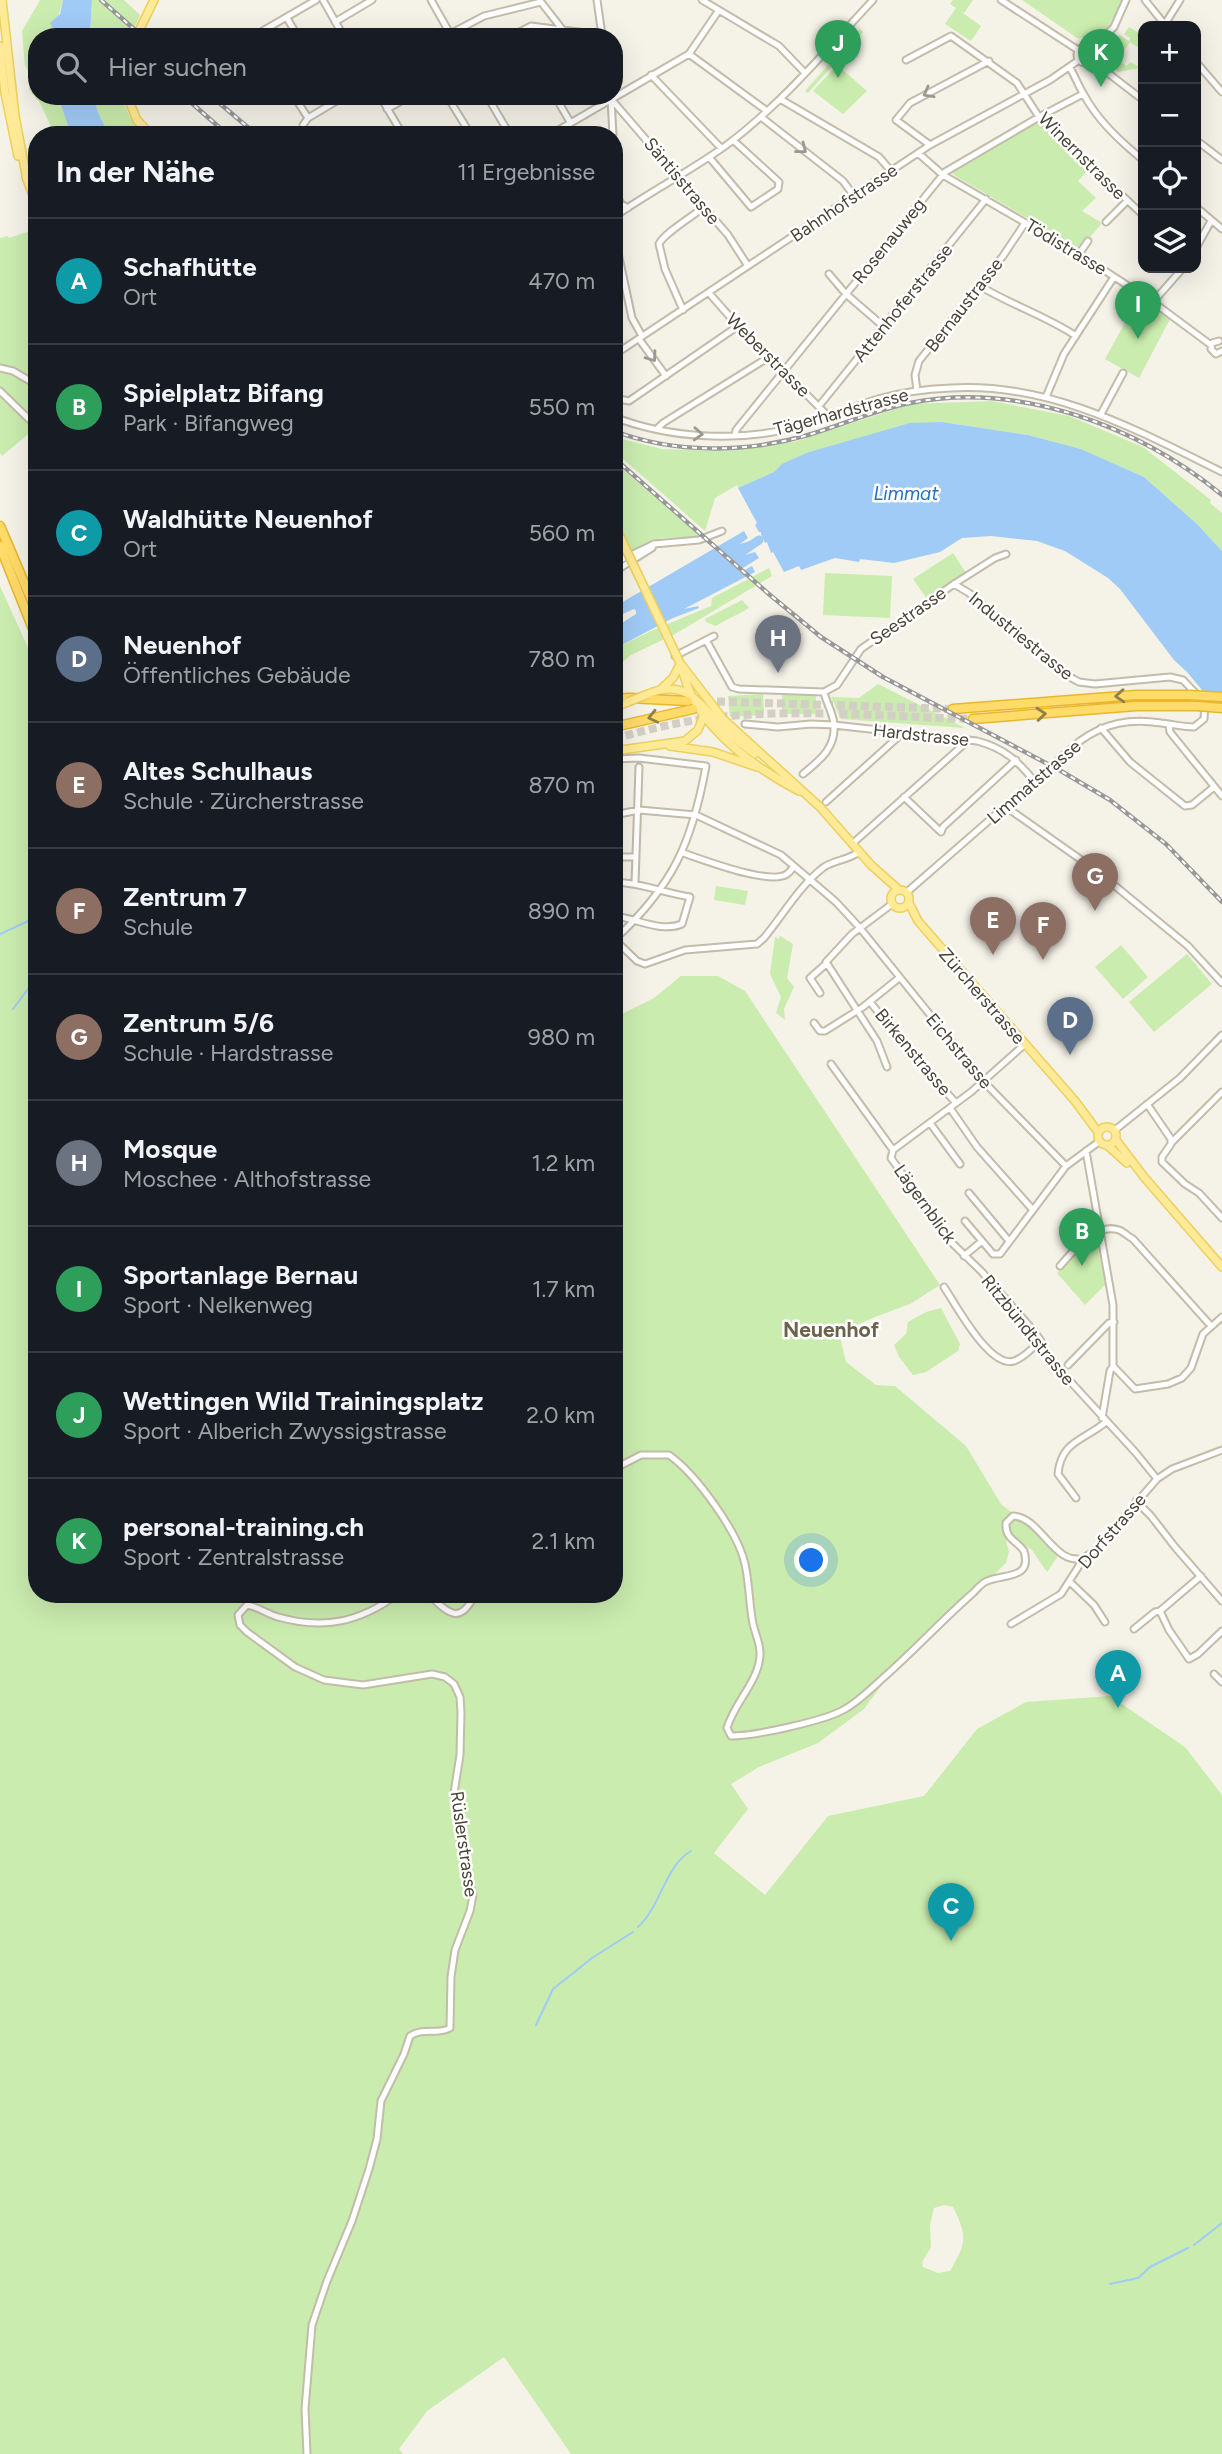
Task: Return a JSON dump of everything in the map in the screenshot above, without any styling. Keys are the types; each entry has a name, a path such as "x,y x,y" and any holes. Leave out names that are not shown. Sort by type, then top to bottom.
{"highway":[{"path":"0,526 28,593"},
{"path":"0,546 28,617"},
{"path":"0,559 12,579"},
{"path":"953,709 1122,696 1222,696"},
{"path":"623,698 691,702"},
{"path":"623,724 691,702"},
{"path":"972,719 1136,706 1201,704 1222,708"}],"main road":[{"path":"2,0 15,116 27,180"},
{"path":"140,28 154,0"},
{"path":"0,46 10,122 21,168 27,180"},
{"path":"131,105 143,126"},
{"path":"623,543 680,663 691,702"},
{"path":"623,704 661,689 673,678 680,663"},
{"path":"680,663 723,719 766,765"},
{"path":"661,689 678,690 726,739 766,765"},
{"path":"623,750 690,739 701,726 704,715 699,690"},
{"path":"691,702 704,706 737,741 820,807 871,865 898,890 907,892"},
{"path":"652,745 710,751 766,765"},
{"path":"871,865 892,900 898,890"},
{"name":"Zürcherstrasse","path":"907,892 918,921"},
{"name":"Zürcherstrasse","path":"892,900 918,921 1075,1101 1098,1132"},
{"path":"901,908 909,903"},
{"name":"Zürcherstrasse","path":"1075,1101 1111,1128"},
{"path":"1143,1177 1117,1152 1103,1143 1098,1132 1111,1128 1116,1140 1143,1177 1222,1267"},
{"path":"1103,1143 1116,1140"}],"street":[{"path":"271,28 316,0"},
{"path":"323,0 339,28"},
{"path":"335,22 372,0"},
{"path":"431,0 447,28"},
{"path":"597,0 602,28"},
{"path":"702,0 779,46 805,74"},
{"path":"623,211 709,157 761,117 873,0"},
{"path":"1001,0 1078,50"},
{"path":"1091,50 1114,27 1126,0"},
{"path":"1145,0 1162,21"},
{"path":"1167,21 1180,0"},
{"path":"463,28 484,16 541,2 561,28"},
{"path":"623,90 689,54 719,10"},
{"path":"287,18 293,28"},
{"path":"528,28 552,28"},
{"name":"Winernstrasse","path":"906,60 951,36 1017,83 1039,117 1138,211"},
{"path":"1086,46 1091,50 1091,60 1086,63 1079,60 1078,50 1086,46"},
{"path":"689,54 767,111"},
{"name":"Bahnhofstrasse","path":"623,349 930,145 1070,68 1079,60"},
{"path":"1091,60 1138,96"},
{"path":"930,145 896,120 900,113 911,103 989,61"},
{"path":"1070,68 1083,94 1110,130 1138,155"},
{"path":"1201,68 1222,93"},
{"path":"651,75 721,148"},
{"name":"Rosenauweg","path":"735,435 736,430 783,371 950,168 1083,94"},
{"path":"780,99 879,157 891,171"},
{"path":"300,105 307,118"},
{"path":"303,125 307,118 326,105"},
{"path":"385,105 397,126"},
{"path":"387,109 394,105"},
{"path":"453,105 465,126"},
{"path":"492,105 505,126"},
{"path":"560,105 570,122"},
{"path":"564,126 598,105"},
{"path":"611,105 613,126"},
{"name":"Säntisstrasse","path":"618,105 728,235 748,266"},
{"path":"761,117 843,181 854,196"},
{"path":"709,157 751,207 778,189 779,183 733,140"},
{"path":"1201,144 1222,160"},
{"name":"Tödistrasse","path":"918,153 943,175 1114,276 1211,345 1213,352 1221,353"},
{"name":"Attenhoferstrasse","path":"819,407 986,199"},
{"path":"1106,222 1127,201"},
{"path":"623,205 628,208"},
{"path":"683,310 665,269 659,244 666,234 704,207"},
{"path":"1199,210 1222,229"},
{"path":"1201,239 1211,221"},
{"name":"Bernaustrasse","path":"917,391 915,375 919,361 980,286 1025,223"},
{"path":"1079,254 1088,242"},
{"path":"1153,302 1179,273"},
{"path":"829,274 846,295 883,326"},
{"path":"623,276 632,318 666,376"},
{"path":"1046,397 1059,363 1114,276"},
{"path":"980,286 1076,336"},
{"name":"Weberstrasse","path":"709,293 738,326 828,416"},
{"path":"623,400 629,401 738,326"},
{"path":"1211,345 1221,343 1222,334"},
{"path":"657,429 769,357"},
{"path":"0,368 13,370 28,380"},
{"path":"1101,414 1123,373"},
{"name":"Tägerhardstrasse","path":"623,420 683,433 735,435 794,428 878,399 917,391 984,388 1046,397 1101,414 1222,472"},
{"path":"0,391 28,418"},
{"path":"623,559 654,544 699,540 722,531"},
{"path":"623,566 654,544"},
{"name":"Seestrasse","path":"824,692 837,685 860,649 954,584 1006,554"},
{"name":"Industriestrasse","path":"954,584 1073,679 1095,684 1174,677 1186,682 1201,704"},
{"path":"675,656 714,636"},
{"path":"706,640 728,684 739,689 824,692 834,725 829,750 803,774"},
{"name":"Limmatstrasse","path":"907,892 1080,741 1101,728 1132,721 1189,727 1199,725 1205,716 1201,704"},
{"name":"Hardstrasse","path":"745,724 778,727 834,725 964,739 992,745 1016,760 1035,782"},
{"path":"1169,724 1170,732 1222,796"},
{"path":"1101,728 1130,762 1185,806 1192,805 1214,787"},
{"path":"826,802 897,738 900,732"},
{"path":"852,844 962,746 964,739"},
{"path":"623,759 706,766 696,816 683,853 662,889 623,931"},
{"path":"904,797 941,832 943,827 1016,760"},
{"path":"635,883 639,768"},
{"path":"1006,807 1097,871 1188,946 1222,983"},
{"name":"Eichstrasse","path":"623,813 639,810 696,816 781,855 860,928 984,1081 1066,1166"},
{"path":"623,948 637,961 645,964 685,950 757,944 811,880 829,864 848,859 859,852"},
{"path":"683,853 734,870 770,877 787,874 794,866"},
{"path":"623,857 636,857"},
{"path":"623,882 642,884 662,889 669,894 694,897 682,924 677,926 649,925 637,919 623,917"},
{"path":"820,993 810,978 892,900"},
{"path":"826,964 880,1047 887,1067"},
{"path":"814,1023 820,1031 825,1031 870,1002 899,978"},
{"name":"Birkenstrasse","path":"870,1002 956,1103"},
{"path":"1111,1128 1180,1078 1222,1035"},
{"path":"831,1064 893,1150 984,1081 1024,1045"},
{"path":"1222,1092 1172,1142 1162,1157 1162,1162 1199,1193 1222,1218"},
{"path":"1215,1099 1222,1106"},
{"path":"1147,1104 1172,1142"},
{"name":"Birkenstrasse","path":"950,1108 977,1147 1033,1210"},
{"name":"Birkenstrasse","path":"930,1123 960,1164"},
{"path":"964,1222 996,1255 1000,1254 1066,1166 1103,1143"},
{"name":"Lägernblick","path":"893,1150 891,1158 949,1240 964,1256"},
{"path":"1076,1498 1058,1474 1059,1459 1067,1448 1104,1420 1110,1371 1113,1366 1114,1322 1087,1151"},
{"path":"969,1193 1009,1241"},
{"path":"1060,1266 1094,1233 1118,1230 1133,1239 1211,1326"},
{"path":"964,1256 982,1241"},
{"name":"Ritzbündtstrasse","path":"964,1256 982,1272 1041,1341 1044,1350 1157,1479"},
{"path":"944,1287 975,1335 997,1357 1009,1362 1016,1360 1041,1341"},
{"path":"1113,1366 1135,1389 1176,1382 1188,1373 1203,1334 1222,1317"},
{"path":"1069,1365 1109,1323 1114,1322"},
{"name":"Dorfstrasse","path":"1011,1624 1061,1594 1084,1559 1157,1479 1172,1469 1222,1450"},
{"path":"623,1464 641,1455 668,1455 692,1475 707,1493 745,1563 752,1620 761,1653 754,1675 729,1720 727,1728 730,1736 750,1736 828,1716 844,1710 856,1701 986,1582 1018,1574 1024,1567 1024,1551 1005,1531 1006,1523 1013,1516 1026,1519 1064,1555 1084,1559"},
{"path":"1136,1501 1222,1601"},
{"path":"1134,1629 1201,1576"},
{"path":"1070,1582 1096,1608 1105,1622"},
{"name":"Rüslerstrasse","path":"307,2454 305,2409 312,2325 369,2169 377,2139 381,2101 410,2036 421,2031 443,2031 450,2028 451,1977 455,1950 470,1911 473,1895 464,1864 454,1805 460,1755 461,1702 454,1684 437,1674 363,1685 324,1680 295,1667 247,1632 240,1625 238,1615 247,1605 290,1620 317,1624 334,1623 353,1619 386,1603"},
{"path":"438,1603 453,1614 459,1614 465,1611 470,1603"},
{"path":"1160,1611 1169,1630 1189,1659 1222,1631"},
{"path":"1214,1674 1222,1682"}],"green space":[{"path":"40,0 63,0 55,28 28,28 28,71 25,66 22,31"},
{"path":"92,0 124,0 140,15 134,28 90,28"},
{"path":"953,0 973,0 964,13 960,11 981,26 971,41 945,24 956,8 950,4"},
{"path":"1022,0 1122,0 1107,28 1094,36 1077,38"},
{"path":"1129,27 1138,32 1138,48 1130,42 1118,59 1126,66 1131,62 1138,68 1118,72 1108,62 1105,52 1119,35 1129,41 1130,38 1124,34"},
{"path":"860,29 863,32 808,93 805,91"},
{"path":"837,65 867,91 843,114 813,91"},
{"path":"41,105 61,105 68,126 51,126"},
{"path":"96,105 124,105 136,126 105,126"},
{"path":"1039,118 1074,157 1076,155 1090,168 1078,181 1096,198 1082,211 1102,223 1080,249 952,172"},
{"path":"28,232 28,434 2,456 0,238"},
{"path":"1137,301 1170,319 1139,378 1105,359"},
{"path":"992,401 1069,416 1143,447 1211,500 1210,503 1222,513 1222,551 1197,524 1144,477 1081,449 1028,435 942,422 806,453 783,464 774,472 738,488 737,485 715,498 705,531 623,459 623,439 662,449 728,451 794,442 911,404"},
{"path":"623,470 701,537 662,538 632,551 623,534"},
{"path":"953,553 966,573 927,599 913,579"},
{"path":"769,568 772,576 623,662 623,645 711,606 712,598"},
{"path":"825,573 892,576 890,618 823,615"},
{"path":"0,586 28,648 28,1603 623,1603 623,1014 654,998 681,976 718,976 745,991 940,1285 910,1304 839,1333 846,1362 876,1385 895,1386 966,1446 1001,1504 1060,1553 1047,1572 1032,1550 1011,1535 1006,1541 1009,1551 1006,1563 901,1659 864,1709 818,1743 759,1767 731,1784 748,1809 714,1853 765,1895 828,1816 924,1796 977,1729 1026,1702 1110,1696 1185,1747 1222,1795 1222,2454 571,2454 504,2357 427,2411 399,2449 403,2454 0,2454","holes":["944,2205 953,2207 961,2226 962,2246 950,2271 938,2273 923,2267 922,2262 931,2247 930,2225 934,2208"]},
{"path":"742,600 749,608 716,626 706,622 705,619"},
{"path":"878,684 965,728 841,719 831,697 859,698"},
{"path":"763,694 764,715 730,717 728,696"},
{"path":"782,694 816,695 816,714 782,714"},
{"path":"716,886 748,891 745,905 714,900"},
{"path":"780,936 793,944 787,978 794,987 784,1009 785,1020 776,1013 781,997 770,974 775,937 779,939"},
{"path":"1121,945 1148,977 1123,999 1095,967"},
{"path":"1187,954 1212,984 1154,1032 1129,1002"},
{"path":"1096,1234 1105,1285 1085,1305 1057,1273 1082,1245"},
{"path":"941,1308 960,1344 958,1351 926,1372 913,1375 899,1357 894,1345 906,1334 908,1322 926,1312"}],"water":[{"path":"63,0 92,0 90,28 52,28 50,23 60,14"},
{"path":"61,105 96,105 105,126 68,126"},
{"name":"Limmat","path":"942,422 1028,435 1081,449 1144,477 1197,524 1222,551 1222,714 1174,660 1120,589 1108,578 1065,551 1037,541 991,536 962,538 940,552 894,563 835,558 801,570 799,566 784,572 755,525 757,523 738,488 774,472 782,464 806,453 910,423"},
{"path":"744,531 748,538 740,544 750,541 753,548 745,555 755,552 759,558 738,571 752,566 755,572 684,609 699,608 673,618 623,644 623,622 636,614 636,611 634,609 623,614 623,602"}],"waterway":[{"name":"Limmat","path":"743,551 759,540"},
{"path":"0,934 28,921"},
{"path":"13,1009 28,989"},
{"path":"638,1927 646,1918 675,1866 691,1851"},
{"path":"536,2025 553,1989 592,1958 633,1932"},
{"path":"1194,2245 1222,2223"},
{"path":"1110,2284 1138,2278 1150,2267 1188,2248"}],"tunnel":[{"path":"705,701 953,709"},
{"path":"623,737 715,717 760,714 821,713 973,719"}],"railway":[{"path":"101,0 133,28"},
{"path":"194,105 218,126"},
{"path":"222,105 246,126"},
{"path":"623,434 661,444 735,448 808,435 910,403 951,398 993,398 1034,404 1115,430 1153,448 1222,495"},
{"path":"623,466 821,637 883,677 1061,771 1110,800 1166,844 1222,902"}],"place":[{"name":"Wettingen Wild Trainingsplatz","path":"838,78"},
{"name":"personal-training.ch","path":"1101,87"},
{"name":"Sportanlage Bernau","path":"1138,339"},
{"name":"Mosque","path":"778,673"},
{"name":"Zentrum 5/6","path":"1095,911"},
{"name":"Altes Schulhaus","path":"993,955"},
{"name":"Zentrum 7","path":"1043,960"},
{"name":"Neuenhof","path":"1070,1055"},
{"name":"Spielplatz Bifang","path":"1082,1266"},
{"name":"Schafhütte","path":"1118,1708"},
{"name":"Waldhütte Neuenhof","path":"951,1941"}],"district":[{"name":"Neuenhof","path":"831,1330"}]}
